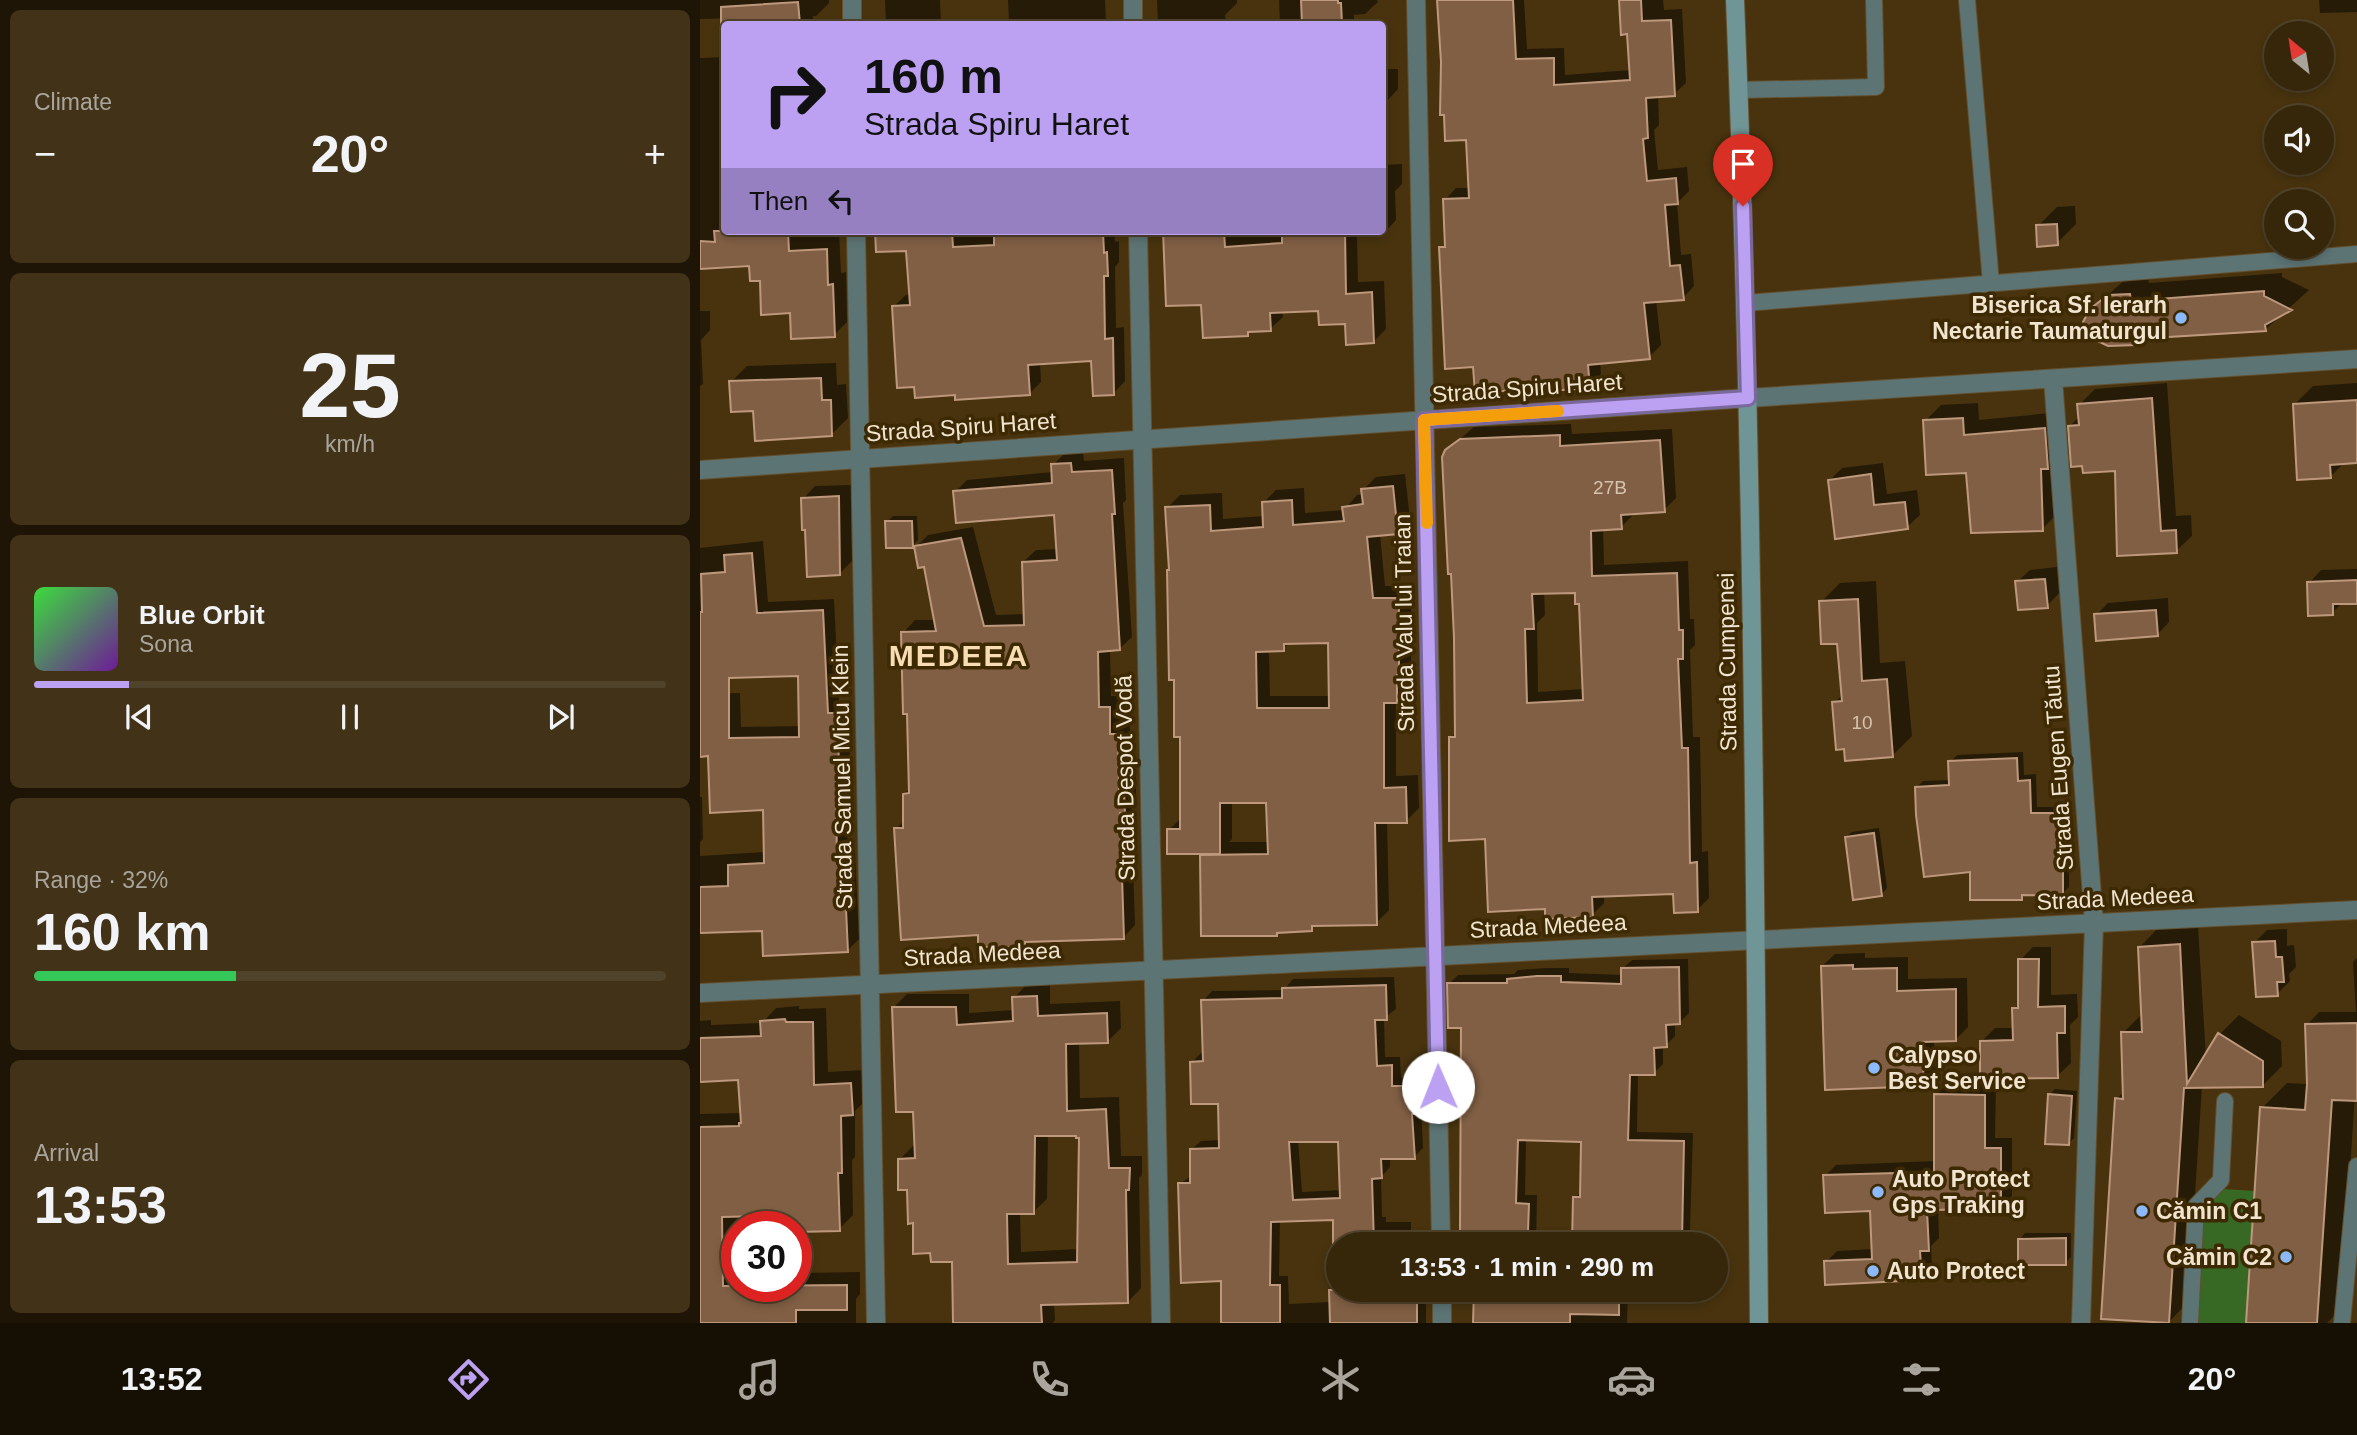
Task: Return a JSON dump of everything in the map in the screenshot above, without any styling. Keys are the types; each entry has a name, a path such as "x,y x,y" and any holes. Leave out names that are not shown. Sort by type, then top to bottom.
{"main road":[{"name":"Strada Cumpenei","path":"1735,0 1748,398 1759,1323"}],"street":[{"path":"852,0 852,21"},
{"path":"1133,0 1133,21"},
{"name":"Strada Valu lui Traian","path":"1416,0 1441,1232"},
{"name":"Strada Samuel Micu Klein","path":"856,235 876,1323"},
{"name":"Strada Despot Vodă","path":"1138,235 1161,1323"},
{"name":"Strada Spiru Haret","path":"700,470 2357,359"},
{"name":"Strada Eugen Tăutu","path":"2053,379 2094,923 2081,1323"},
{"name":"Strada Medeea","path":"700,993 2357,910"},
{"path":"1442,1302 1442,1323"}],"lane":[{"path":"1739,90 1877,87 1874,0"},
{"path":"1967,0 1991,283"},
{"path":"1746,303 2357,254"},
{"path":"2190,1323 2196,1206 2221,1180 2225,1101"},
{"path":"2342,1323 2357,1166"}],"green space":[{"path":"2223,1189 2255,1191 2246,1323 2197,1323 2204,1208"}],"building":[{"path":"1301,0 1338,0 1338,3 1341,3 1342,21 1302,21"},
{"path":"1437,0 1513,0 1516,59 1554,58 1554,85 1630,80 1627,34 1621,35 1619,0 1641,0 1642,21 1671,20 1675,96 1646,98 1648,138 1643,139 1647,181 1676,178 1678,204 1665,205 1670,266 1680,265 1684,300 1644,303 1650,359 1588,365 1590,388 1535,392 1535,389 1475,393 1473,367 1445,369 1439,247 1445,247 1443,199 1469,198 1466,140 1445,141 1444,115 1440,115 1441,62"},
{"path":"798,2 800,21 721,21 721,7"},
{"path":"2057,224 2058,245 2037,247 2036,225"},
{"path":"714,231 721,231 721,235 788,235 789,251 827,249 828,285 833,284 835,337 791,339 790,313 761,315 760,281 750,281 749,266 700,269 700,241 715,242"},
{"path":"875,235 952,235 953,247 994,245 994,235 1103,235 1108,276 1104,276 1105,339 1113,338 1114,395 1093,396 1091,361 1028,365 1030,395 955,400 955,395 915,398 914,387 897,388 892,306 910,305 906,251 876,252"},
{"path":"1163,235 1224,235 1225,247 1282,243 1282,235 1345,235 1346,294 1372,292 1374,343 1346,345 1345,324 1319,325 1318,311 1270,313 1271,331 1248,332 1248,336 1203,338 1201,305 1166,306"},
{"name":"Biserica Sf. Ierarh Nectarie Taumaturgul","path":"2264,291 2264,296 2292,310 2265,325 2266,331 2136,339 2136,345 2108,346 2091,338 2085,331 2083,322 2090,309 2108,295 2130,294 2131,301"},
{"path":"821,378 822,400 831,400 832,436 755,441 753,411 731,412 729,381"},
{"path":"2152,398 2161,531 2176,530 2177,553 2117,556 2115,471 2083,473 2082,466 2071,467 2068,426 2079,425 2077,404"},
{"path":"2357,400 2357,463 2330,465 2331,478 2297,480 2293,404"},
{"path":"1963,418 1964,435 2045,428 2048,469 2041,469 2043,531 1971,533 1966,473 1926,475 1923,420"},
{"path":"1560,435 1560,446 1660,440 1665,512 1621,515 1622,529 1591,531 1592,576 1677,573 1679,630 1683,630 1683,659 1678,659 1682,748 1688,748 1690,863 1697,862 1698,912 1674,913 1673,894 1592,897 1593,917 1545,919 1545,909 1488,912 1485,839 1449,841 1449,737 1455,737 1454,638 1442,457 1445,450 1460,439","holes":["1575,593 1575,604 1579,604 1583,700 1527,703 1525,629 1534,629 1532,594"]},
{"path":"1071,463 1072,472 1112,470 1120,650 1098,652 1099,707 1110,707 1110,734 1118,734 1119,789 1124,789 1125,813 1120,813 1124,939 1025,942 1025,947 978,947 978,935 901,940 894,828 903,828 903,794 909,793 901,632 936,631 924,567 918,568 914,546 961,538 984,626 1024,625 1022,562 1057,560 1054,515 956,523 953,491 1052,483 1051,464"},
{"path":"1871,474 1874,505 1905,502 1908,529 1835,539 1828,480"},
{"path":"1393,486 1398,534 1367,537 1373,598 1399,598 1397,703 1384,703 1384,788 1406,787 1407,823 1375,823 1377,925 1312,926 1312,931 1277,933 1277,936 1201,936 1200,855 1268,854 1266,803 1220,803 1220,854 1167,854 1167,829 1180,829 1180,737 1174,737 1174,680 1169,680 1169,570 1165,507 1210,505 1211,531 1263,527 1262,502 1292,500 1293,525 1344,521 1342,507 1363,504 1361,489","holes":["1328,643 1329,708 1257,708 1256,652 1284,651 1284,644"]},
{"path":"839,496 840,575 807,577 801,498"},
{"path":"885,521 912,521 913,548 886,548"},
{"path":"752,553 757,613 823,610 828,713 838,713 837,865 844,865 848,952 763,956 762,931 700,933 700,887 728,886 728,865 764,863 763,810 710,813 708,756 700,757 701,574 725,572 724,555","holes":["798,676 799,737 729,738 729,678"]},
{"path":"2045,579 2048,608 2018,610 2015,581"},
{"path":"2357,580 2357,604 2333,604 2333,615 2308,616 2307,582"},
{"path":"1858,599 1862,681 1887,679 1893,757 1845,761 1844,749 1836,750 1832,702 1842,701 1837,644 1821,644 1819,601"},
{"path":"2156,610 2158,636 2096,641 2094,614"},
{"path":"2017,758 2018,781 2030,780 2031,813 2057,813 2057,870 2063,870 2063,896 2022,895 2022,900 1970,900 1970,872 1924,877 1915,787 1949,785 1948,761"},
{"path":"1874,833 1882,896 1853,900 1845,837"},
{"path":"2275,941 2276,957 2282,957 2284,982 2277,982 2278,996 2256,997 2252,942"},
{"path":"2180,944 2187,1084 2218,1033 2263,1061 2263,1087 2184,1088 2169,1323 2101,1319 2115,1098 2123,1099 2121,1032 2142,1032 2138,947"},
{"path":"2018,959 2039,959 2038,1007 2065,1006 2065,1033 2057,1033 2058,1078 1980,1079 1980,1041 2013,1040 2012,1008 2018,1008"},
{"path":"1853,965 1853,969 1897,968 1897,991 1956,989 1956,1041 1922,1042 1924,1086 1825,1090 1821,966"},
{"path":"1679,967 1680,1024 1666,1025 1667,1047 1654,1048 1655,1075 1630,1075 1628,1140 1684,1141 1682,1232 1572,1232 1573,1197 1580,1197 1581,1142 1518,1140 1516,1203 1529,1204 1528,1232 1460,1232 1461,1028 1448,1028 1447,983 1507,983 1507,979 1561,976 1561,982 1621,984 1621,968"},
{"path":"1386,985 1387,1020 1375,1020 1377,1066 1392,1065 1392,1086 1414,1086 1412,1114 1415,1159 1381,1159 1382,1178 1372,1179 1374,1232 1333,1232 1333,1220 1271,1222 1270,1285 1280,1285 1280,1323 1221,1323 1221,1281 1181,1283 1178,1183 1190,1183 1190,1149 1219,1148 1218,1104 1191,1104 1190,1062 1203,1061 1201,1000 1282,998 1282,988","holes":["1289,1142 1338,1142 1340,1198 1293,1200"]},
{"path":"1037,996 1038,1016 1107,1013 1108,1043 1066,1044 1067,1111 1106,1109 1109,1168 1130,1168 1129,1190 1126,1190 1128,1303 1041,1305 1042,1323 953,1323 952,1262 931,1262 930,1253 913,1254 913,1223 908,1224 907,1190 898,1190 898,1159 915,1158 913,1112 896,1112 892,1007 956,1007 957,1025 1013,1021 1012,997","holes":["1035,1136 1079,1138 1077,1262 1008,1264 1007,1214 1034,1214"]},
{"path":"785,1019 786,1022 813,1022 814,1085 851,1083 853,1115 841,1116 842,1173 838,1173 840,1231 812,1232 812,1211 721,1211 721,1302 812,1302 812,1285 847,1285 847,1310 796,1310 796,1323 700,1323 700,1127 739,1126 741,1123 738,1080 700,1082 700,1038 761,1036 760,1021"},
{"name":"Cămin C2","path":"2357,1023 2357,1101 2332,1100 2317,1323 2246,1323 2260,1107 2305,1110 2305,1024"},
{"path":"1934,1094 1985,1095 1985,1148 2001,1148 2001,1209 1927,1210 1929,1251 1920,1251 1922,1280 1825,1285 1824,1261 1872,1259 1870,1211 1825,1213 1823,1175 1934,1172"},
{"path":"2048,1094 2072,1096 2069,1145 2045,1144"},
{"path":"2066,1238 2066,1265 2018,1265 2018,1239"},
{"path":"1329,1302 1417,1302 1417,1323 1330,1323"},
{"path":"1474,1302 1619,1302 1619,1315 1570,1314 1570,1323 1473,1323"}],"slow traffic":[{"path":"1427,523 1424,420 1558,411"}],"place":[{"name":"Biserica Sf. Ierarh Nectarie Taumaturgul","path":"2181,318"},
{"name":"Calypso Best Service","path":"1874,1068"},
{"name":"Auto Protect Gps Traking","path":"1878,1192"},
{"name":"Cămin C1","path":"2142,1211"},
{"name":"Cămin C2","path":"2286,1257"},
{"name":"Auto Protect","path":"1873,1271"}],"district":[{"name":"MEDEEA","path":"959,656"}],"route":[{"path":"1438,1087 1424,420 1748,398 1743,206"}]}
